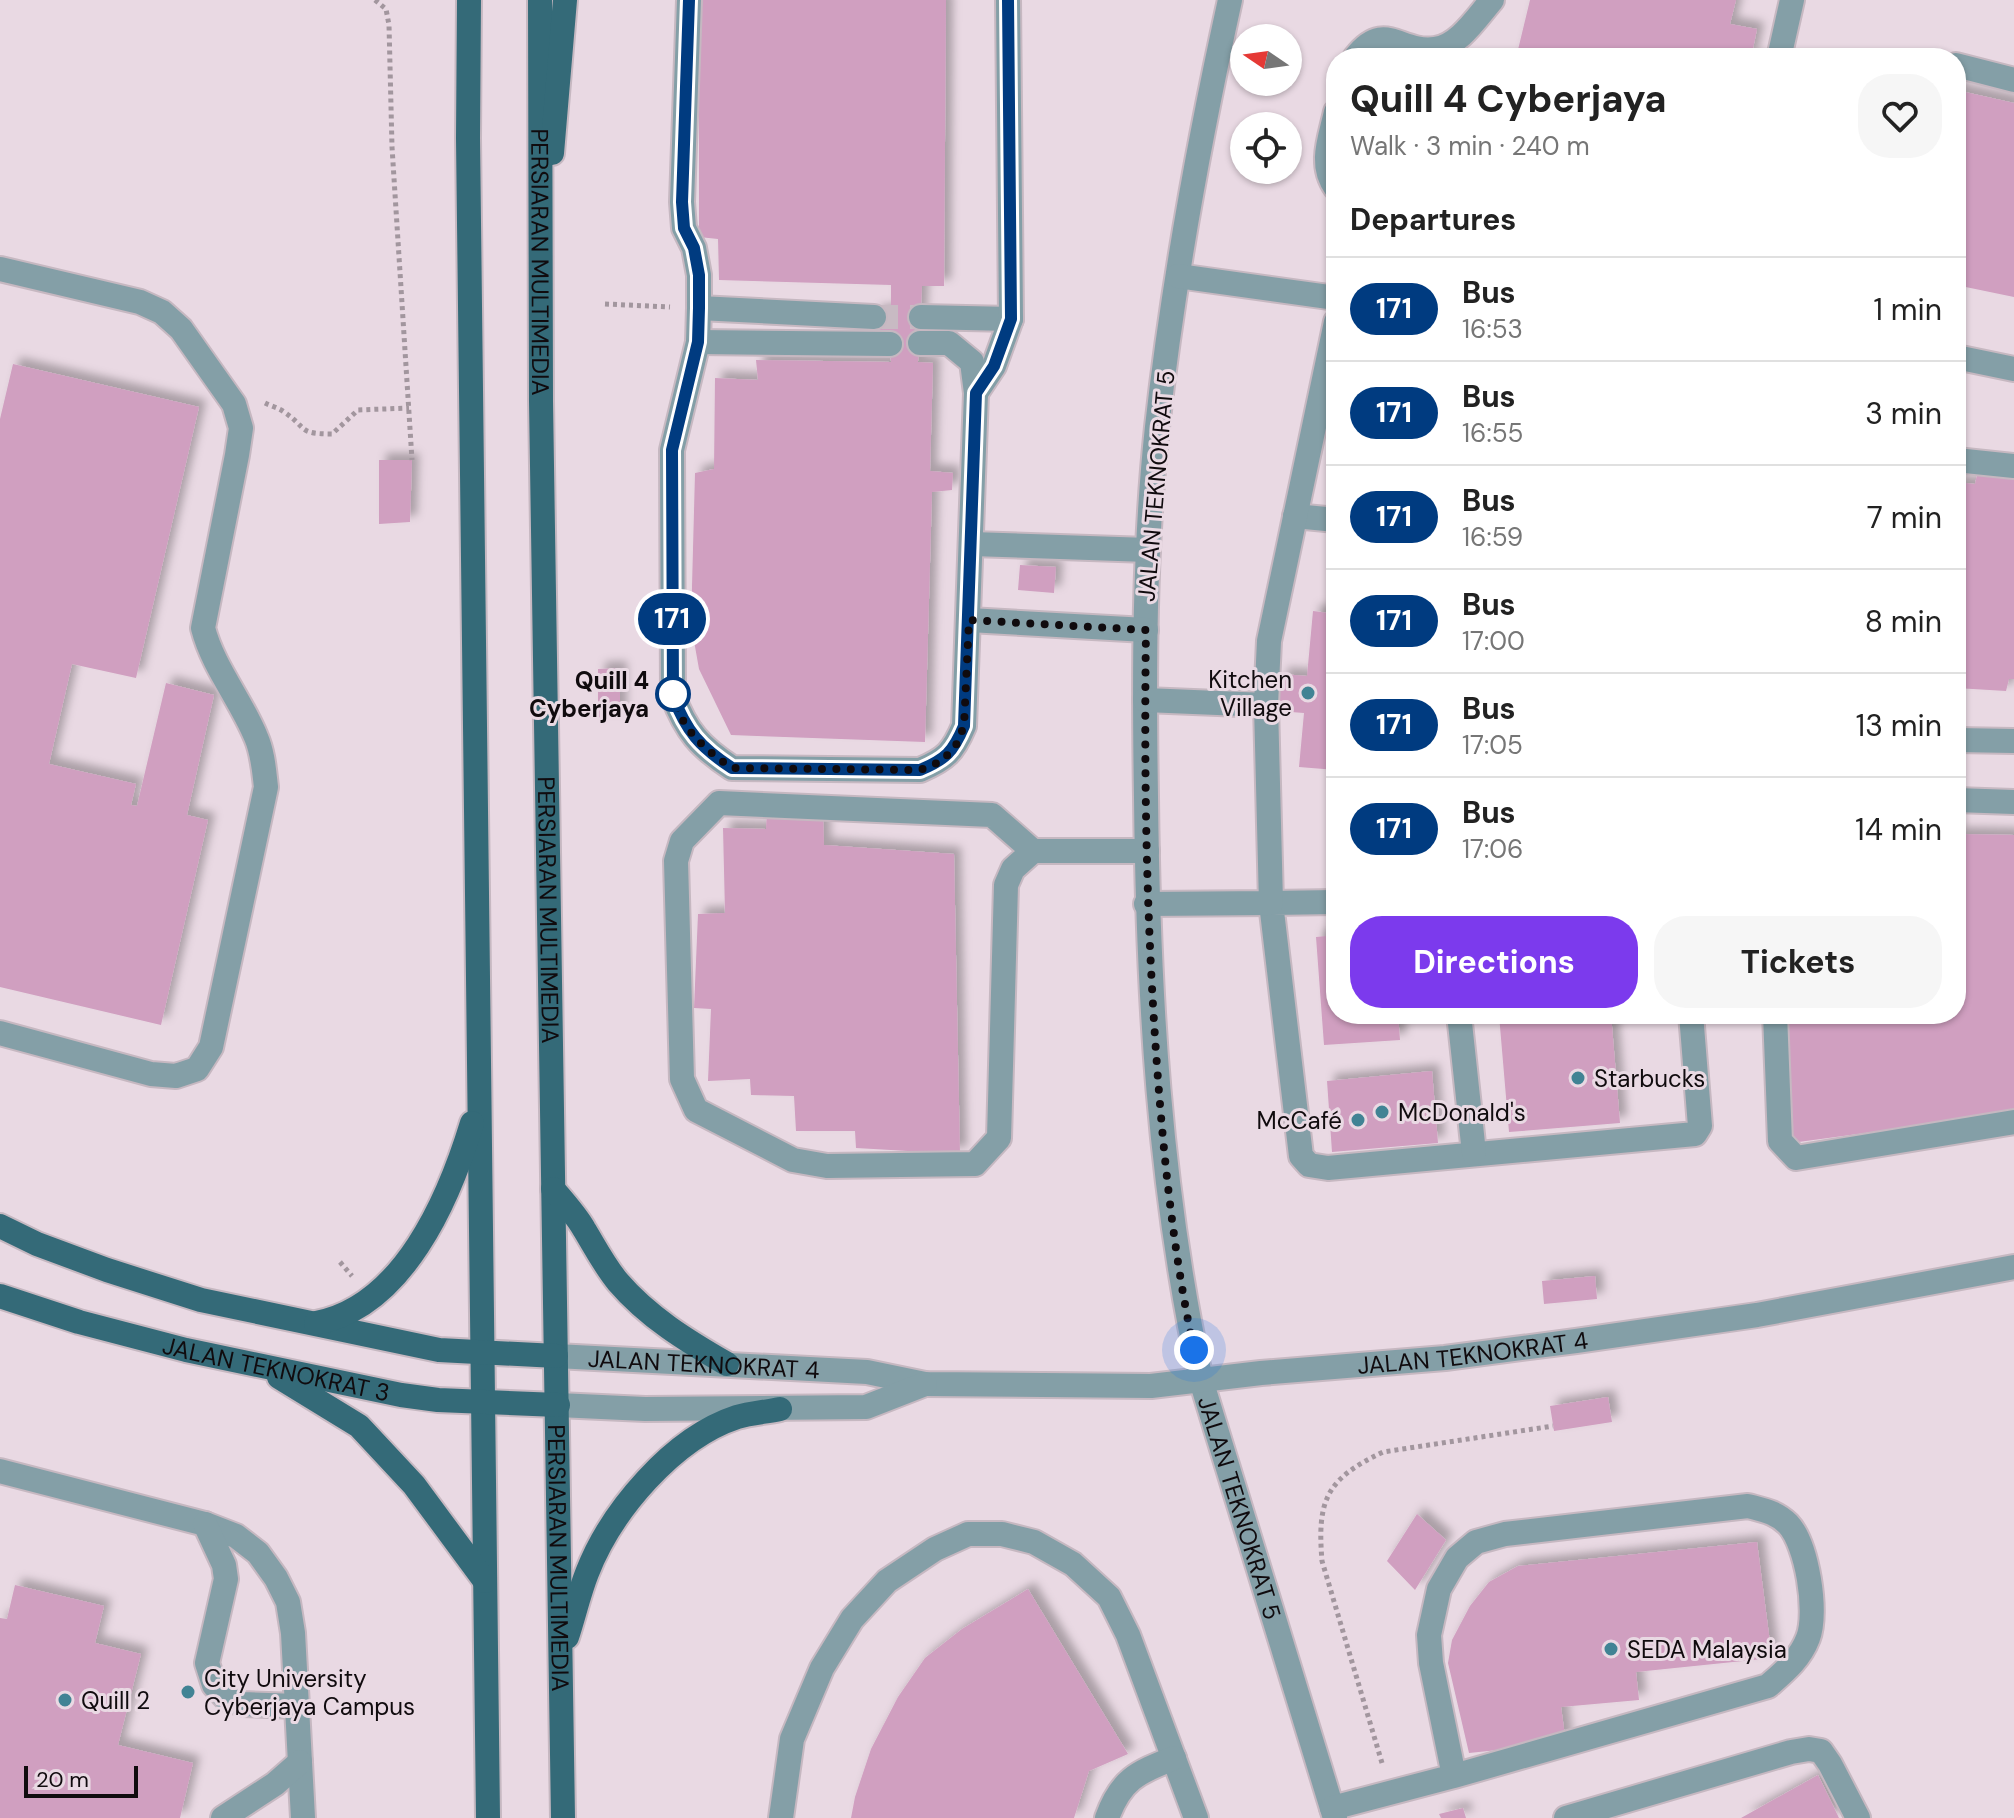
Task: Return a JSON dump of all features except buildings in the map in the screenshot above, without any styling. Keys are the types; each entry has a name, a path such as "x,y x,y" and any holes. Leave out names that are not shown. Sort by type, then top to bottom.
{"main road":[{"path":"454,0 468,138"},
{"path":"469,0 468,138 488,1818"},
{"name":"PERSIARAN MULTIMEDIA","path":"540,0 539,263 563,1818"},
{"path":"539,263 558,102 565,0"},
{"path":"309,1324 334,1320 372,1300 410,1254 439,1210 458,1167 479,1100"},
{"path":"553,1189 583,1226 597,1254 618,1282 646,1311 682,1338 727,1364"},
{"name":"JALAN TEKNOKRAT 3","path":"0,1226 37,1244 201,1300 439,1350 482,1353"},
{"name":"JALAN TEKNOKRAT 3","path":"0,1296 94,1326 186,1350 401,1395 558,1405"},
{"name":"JALAN TEKNOKRAT 4","path":"482,1353 556,1356"},
{"path":"263,1367 359,1426 414,1485 485,1581"},
{"path":"561,1659 587,1572 607,1532 640,1487 671,1457 706,1432 737,1417 780,1409"}],"street":[{"path":"689,0 682,202 684,228 694,248 699,275 699,308 698,342 672,450 673,696 681,718 693,736 711,754 732,768 920,770 942,761 956,745 964,726 976,393 972,362 949,343 920,343"},
{"path":"976,393 994,366 1011,319 1008,0"},
{"name":"JALAN TEKNOKRAT 5","path":"1230,0 1210,90 1178,276 1157,427 1146,630 1146,904 1166,1177 1188,1321 1201,1380 1333,1813"},
{"path":"1438,48 1453,42 1492,0"},
{"path":"1781,48 1792,0"},
{"path":"1363,48 1366,44 1386,38 1422,48"},
{"path":"1966,68 2014,80"},
{"path":"0,269 140,302 162,312 181,329 234,404 241,428 203,628 207,645 257,737 266,787 211,1047 197,1069 176,1076 151,1074 0,1033"},
{"path":"1178,276 1326,297"},
{"path":"699,308 874,317"},
{"path":"921,317 1011,319"},
{"path":"698,342 890,344"},
{"path":"1966,359 2014,369"},
{"path":"1326,369 1269,641 1266,705 1271,903 1301,1156 1309,1165 1328,1168 1695,1134 1700,1126 1692,1024"},
{"path":"1966,461 2014,466"},
{"path":"1295,516 1326,519"},
{"path":"972,544 1148,550"},
{"path":"969,620 1146,630"},
{"path":"1145,700 1266,705"},
{"path":"1966,740 2014,741"},
{"path":"1966,800 2014,802"},
{"path":"1033,851 1013,869 1006,885 999,1138 975,1164 827,1166 793,1160 696,1110 682,1079 676,861 682,841 719,803 992,815 1033,851 1147,851"},
{"path":"1146,904 1326,902"},
{"path":"1460,1024 1474,1153"},
{"path":"1775,1024 1780,1141 1796,1158 2014,1122"},
{"name":"JALAN TEKNOKRAT 4","path":"556,1356 867,1372 925,1384 1151,1386 1445,1358 1576,1341 1757,1315 2014,1267"},
{"name":"JALAN TEKNOKRAT 4","path":"558,1405 645,1409 866,1407 925,1384"},
{"path":"0,1471 205,1524 236,1536 258,1553 288,1602 293,1633 303,1818"},
{"path":"1333,1813 1391,1793 1454,1776 1768,1686 1794,1664 1808,1639 1813,1621 1812,1599 1799,1543 1790,1526 1775,1513 1748,1506 1505,1534 1476,1542 1457,1558 1439,1589 1429,1635 1431,1663 1454,1776"},
{"path":"205,1524 224,1565 226,1579 207,1663 214,1685 227,1699 243,1704 297,1706"},
{"path":"781,1818 792,1739 822,1668 852,1619 887,1581 935,1549 968,1534 1002,1534 1034,1542 1073,1564 1109,1597 1128,1635 1196,1818"},
{"path":"1566,1818 1809,1749 1821,1751 1858,1818"},
{"path":"1107,1818 1115,1795 1130,1779 1174,1758"},
{"path":"223,1818 275,1784 300,1762"}],"path":[{"path":"375,0 386,9 389,25 392,147 412,460"},
{"path":"605,304 699,308"},
{"path":"301,430 332,434 358,410 409,408"},
{"path":"1391,1793 1322,1561 1319,1528 1323,1503 1338,1482 1358,1464 1383,1452 1553,1426"}],"tunnel":[{"path":"874,317 921,317"}],"bus line":[{"name":"171","path":"689,0 682,202 684,228 694,248 699,275 699,308 698,342 672,450 673,696 681,718 693,736 711,754 732,768 920,770 942,761 956,745 964,726 976,393 994,366 1011,319 1008,0"}],"place":[{"name":"Kitchen Village","path":"1308,693"},
{"name":"Quill 4 Cyberjaya","path":"673,694"},
{"name":"Starbucks","path":"1578,1078"},
{"name":"McDonald's","path":"1382,1112"},
{"name":"McCafé","path":"1358,1120"},
{"name":"SEDA Malaysia","path":"1611,1649"},
{"name":"City University Cyberjaya Campus","path":"188,1692"},
{"name":"Quill 2","path":"65,1700"}],"route":[{"path":"673,694 681,718 693,736 711,754 732,768 920,770 942,761 956,745 964,726 969,620 1146,630 1146,904 1166,1177 1194,1350"}]}
